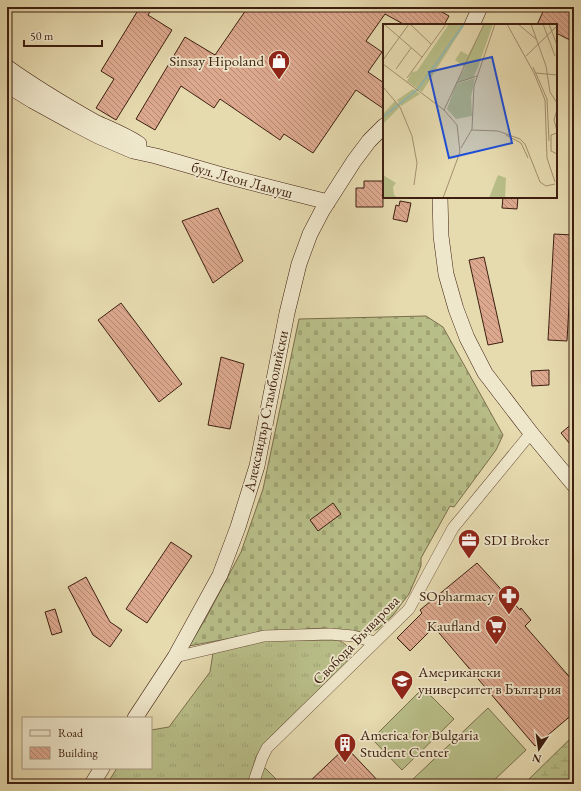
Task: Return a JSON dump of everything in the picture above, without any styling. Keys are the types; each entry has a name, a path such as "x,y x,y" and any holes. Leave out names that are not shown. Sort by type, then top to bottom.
{"street":[{"path":"472,24 480,7"},
{"name":"бул. Леон Ламуш","path":"7,66 46,93 97,122 137,142 156,156"},
{"name":"бул. Леон Ламуш","path":"7,85 33,101 98,136 133,151 328,202"},
{"name":"Александър Стамболийски","path":"136,717 175,657 220,574 238,527 257,466 287,313 299,264 310,234 328,202 358,156 369,141 383,128"},
{"path":"440,198 441,236 446,274 456,309 467,338 485,373 530,433 574,485"},
{"name":"Свобода Бъчварова","path":"253,784 262,758 268,748 409,609 453,528 530,433"},
{"path":"175,657 264,636 330,634 353,636 375,642"},
{"path":"92,784 101,769"}],"green space":[{"path":"426,316 443,327 503,435 496,450 454,507 450,506 421,558 421,566 409,594 393,615 378,629 369,633 325,628 264,632 189,646 206,618 241,552 263,489 299,319"},
{"path":"264,640 337,640 346,645 351,655 346,663 268,739 256,757 248,784 107,784 116,769 152,769 152,730 169,727 210,672 213,653"},
{"path":"423,688 454,719 402,770 372,739"},
{"path":"488,708 526,750 490,784 415,784 412,780"},
{"path":"574,735 574,784 524,784"},
{"path":"263,766 281,784 258,784"}],"building":[{"path":"140,7 153,7 148,15 172,30 116,120 96,108 114,79 101,71"},
{"path":"248,7 433,7 449,16 445,24 403,24 385,14 366,41 382,52 368,72 383,82 383,108 356,90 313,153 284,134 280,140 220,99 214,108 181,86 155,130 136,119 185,37 215,55"},
{"path":"545,7 574,7 574,42 557,34 557,24 537,24"},
{"path":"364,181 383,181 383,207 356,207 356,188 364,188"},
{"path":"503,198 518,198 517,209 502,208"},
{"path":"400,201 411,203 407,222 393,219 396,205 399,206"},
{"path":"218,208 243,261 213,283 182,221"},
{"path":"554,234 573,235 567,341 548,340"},
{"path":"484,257 503,342 488,345 469,260"},
{"path":"121,303 182,384 159,402 98,320"},
{"path":"221,357 244,364 230,429 208,425"},
{"path":"549,370 549,385 532,386 531,371"},
{"path":"574,422 574,449 561,433"},
{"path":"333,503 341,514 318,531 310,520"},
{"path":"171,542 192,556 147,623 126,609"},
{"name":"Kaufland","path":"477,563 531,620 525,626 574,682 574,713 535,746 434,627 410,651 397,638 422,613 420,610"},
{"path":"86,577 110,622 122,630 110,647 93,635 68,587"},
{"path":"55,609 62,632 52,635 45,612"},
{"name":"America for Bulgaria Student Center","path":"346,747 381,784 307,784"}],"place":[{"name":"Sinsay Hipoland","path":"279,80"},
{"name":"SDI Broker","path":"469,560"},
{"name":"SOpharmacy","path":"509,616"},
{"name":"Kaufland","path":"496,646"},
{"name":"Американски университет в България","path":"402,700"},
{"name":"America for Bulgaria Student Center","path":"345,764"}]}
